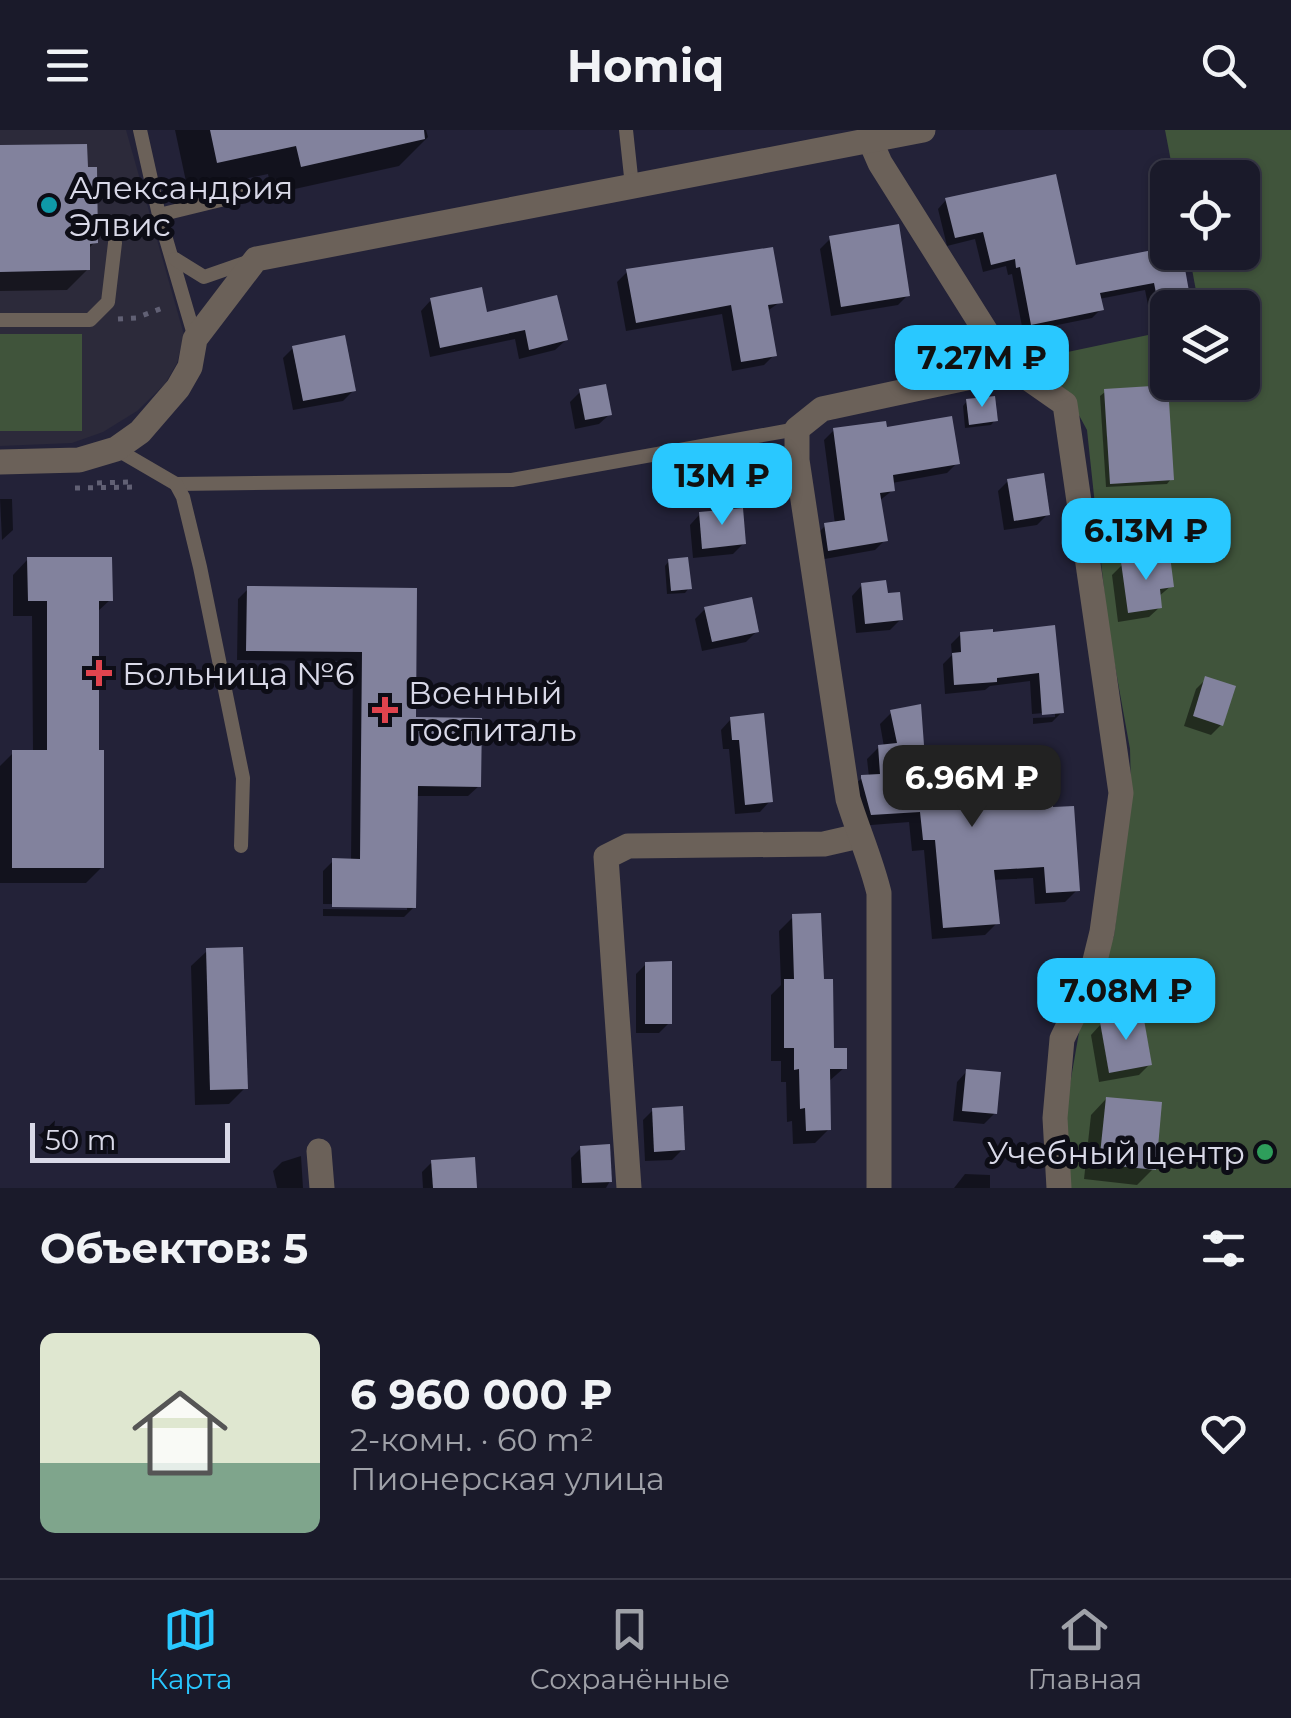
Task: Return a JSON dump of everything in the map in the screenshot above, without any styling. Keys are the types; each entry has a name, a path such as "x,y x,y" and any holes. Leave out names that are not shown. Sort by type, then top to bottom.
{"street":[{"path":"0,462 79,460 116,449 140,432 178,388 190,367 195,338 256,259 922,130"},
{"path":"870,140 880,163 1005,362 1065,404 1121,793 1102,932 1090,980 1062,1039 1055,1118 1059,1188"},
{"path":"879,1188 879,892 845,780 797,460 797,429 822,408 986,374 1005,362"},
{"path":"630,1188 606,857 628,846 824,844 859,836"},
{"path":"318,1150 322,1188"}],"lane":[{"path":"140,130 159,215 195,338"},
{"path":"626,130 632,186"},
{"path":"159,215 278,186"},
{"path":"0,320 90,320 108,302 116,243"},
{"path":"175,259 204,277 256,259"},
{"path":"116,449 176,484 512,480 797,429"},
{"path":"176,484 183,497 200,567 243,778 241,846"}],"path":[{"path":"90,320 136,318 185,299"},
{"path":"73,488 153,487"}],"shaded area":[{"path":"0,130 126,130 184,335 177,363 165,384 137,411 103,432 72,443 0,446"}],"green space":[{"path":"1165,130 1291,130 1291,1188 1068,1188 1065,1113 1081,1021 1114,936 1131,789 1130,749 1108,627 1087,430 1067,393 1025,361 1150,335 1150,400 1260,400 1260,290 1196,290 1192,270 1260,270 1260,160 1171,160"},
{"path":"0,334 82,334 82,431 0,431"}],"building":[{"path":"210,130 424,130 425,139 301,167 296,146 217,163"},
{"name":"Александрия Элвис","path":"87,144 88,167 97,167 98,243 90,244 90,270 0,272 0,145"},
{"path":"1056,174 1076,265 1150,251 1150,270 1185,270 1189,290 1155,290 1154,283 1100,293 1104,310 1031,325 1015,259 991,265 983,232 955,238 945,198"},
{"path":"899,224 910,296 841,307 829,236"},
{"path":"773,247 783,303 768,305 777,356 741,362 731,305 636,323 626,269"},
{"path":"482,287 487,312 557,295 568,340 529,350 525,330 440,348 430,298"},
{"path":"345,335 356,391 303,401 292,346"},
{"path":"606,384 612,415 585,420 579,389"},
{"path":"1150,386 1150,400 1169,400 1174,480 1110,484 1104,389"},
{"path":"995,396 998,421 969,425 966,399"},
{"path":"952,416 960,464 893,475 895,491 880,493 888,541 828,551 824,523 845,520 833,428 886,421 887,427"},
{"path":"1044,473 1050,515 1014,521 1007,479"},
{"path":"743,508 746,544 702,549 699,512"},
{"path":"1170,556 1174,587 1160,589 1162,608 1128,613 1121,562"},
{"path":"27,557 112,557 113,601 99,601 104,868 12,868 12,750 47,750 47,601 28,601"},
{"path":"688,557 692,589 671,591 668,559"},
{"path":"886,580 888,593 900,592 903,620 865,624 861,583"},
{"path":"247,586 417,588 416,717 482,718 481,787 418,786 416,908 332,907 332,858 360,859 362,652 246,651"},
{"path":"752,597 759,632 712,642 704,607"},
{"path":"1055,625 1064,713 1042,715 1039,673 997,678 997,682 954,685 952,653 961,652 960,632"},
{"path":"1205,676 1236,686 1223,726 1193,716"},
{"path":"921,704 928,800 995,795 995,801 1053,798 1053,807 1074,806 1080,891 1046,893 1044,867 994,870 1000,924 943,928 935,840 923,840 920,812 871,815 861,778 880,774 878,745 897,743 890,710"},
{"path":"764,713 773,802 745,805 739,740 732,740 730,717"},
{"path":"821,913 824,979 833,979 834,1048 847,1048 847,1069 830,1069 831,1130 806,1131 805,1108 800,1109 799,1069 794,1070 794,1048 784,1048 784,979 794,979 792,914"},
{"path":"243,947 248,1089 210,1090 206,948"},
{"path":"672,961 672,1024 645,1024 645,962"},
{"path":"1143,1014 1152,1065 1109,1073 1100,1022"},
{"path":"966,1069 1001,1072 997,1114 962,1111"},
{"path":"1106,1097 1162,1102 1156,1170 1099,1164"},
{"path":"683,1106 685,1150 654,1152 652,1108"},
{"path":"610,1144 612,1182 582,1183 580,1146"},
{"path":"475,1157 477,1188 433,1188 431,1160"}],"place":[{"name":"Александрия Элвис","path":"49,205"},
{"name":"Больница №6","path":"99,673"},
{"name":"Военный госпиталь","path":"385,710"},
{"name":"Учебный центр","path":"1265,1152"}]}
